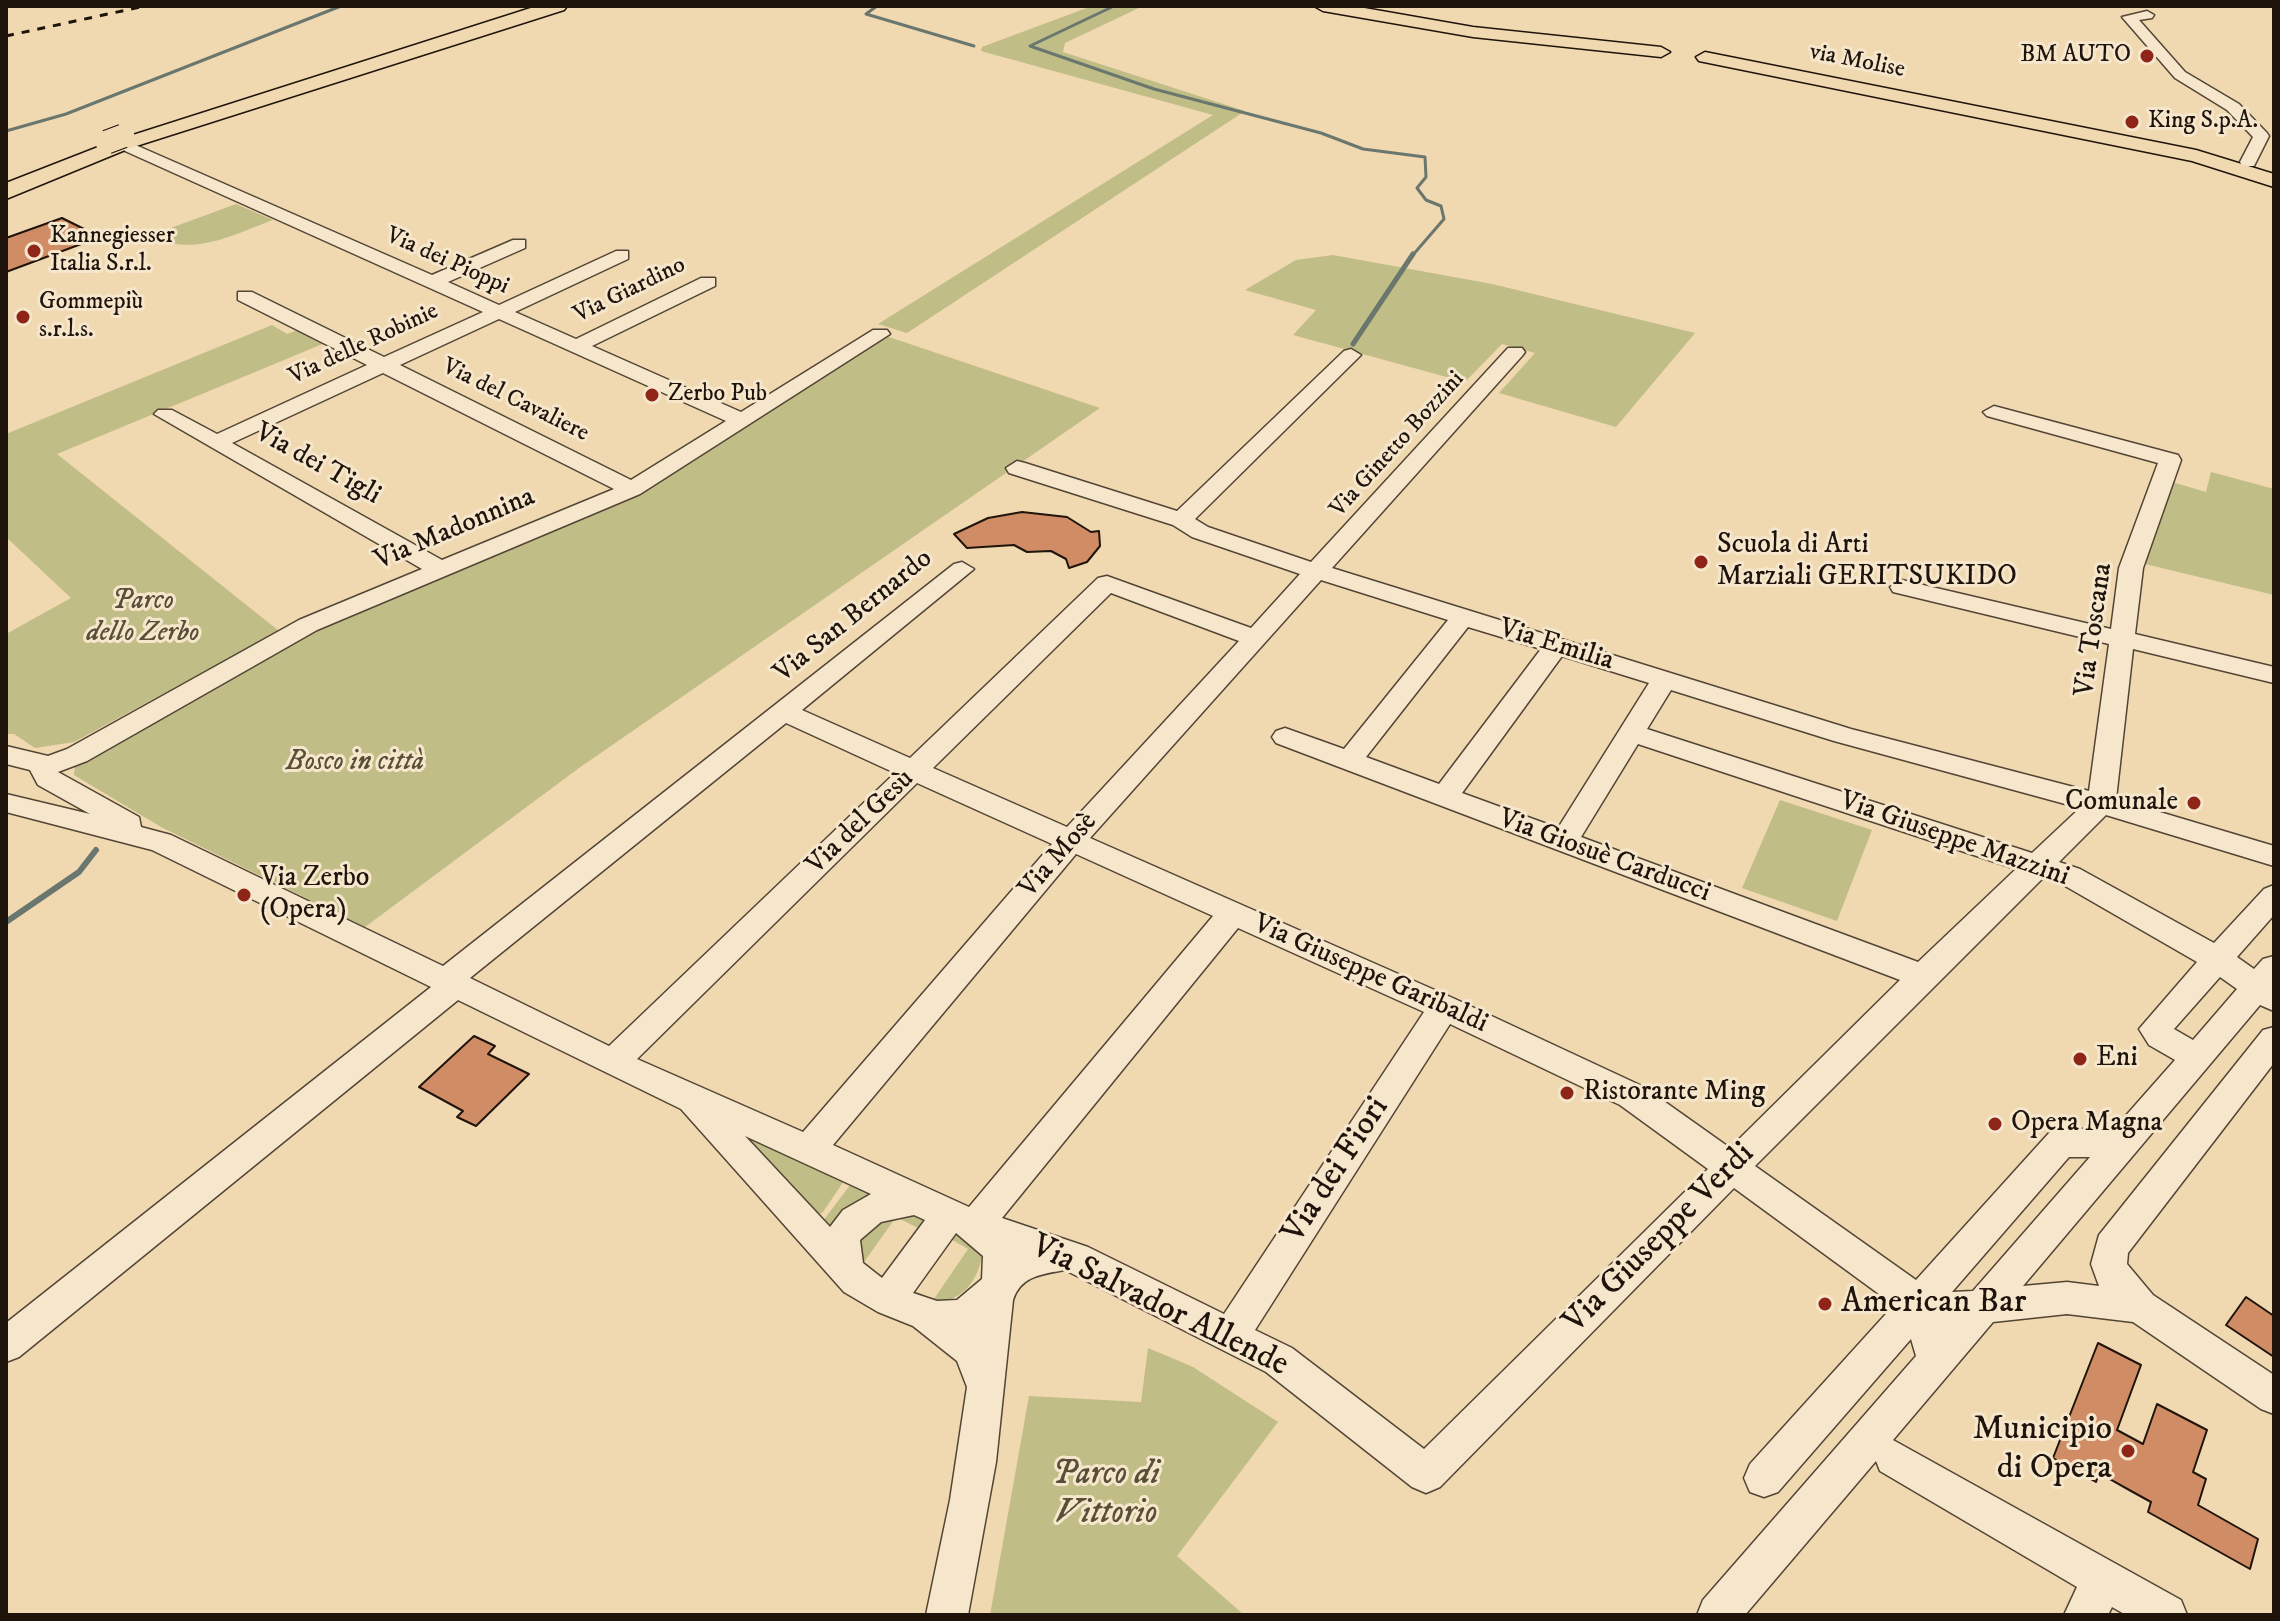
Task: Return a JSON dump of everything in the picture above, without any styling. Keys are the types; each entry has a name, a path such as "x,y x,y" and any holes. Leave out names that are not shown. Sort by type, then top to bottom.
{"highway":[{"path":"6,183 538,6"},
{"path":"6,192 123,143 557,6"}],"main road":[{"name":"via Molise","path":"1323,6 1461,31 1678,54 1698,50 1705,57 2196,156"},
{"path":"2196,156 2248,162 2273,174"},
{"path":"2196,156 2273,174"}],"street":[{"path":"2248,162 2261,136 2233,107 2180,75 2129,17 2142,11 2191,65 2252,102"},
{"name":"Via dei Pioppi","path":"123,143 744,421"},
{"path":"430,283 519,244"},
{"name":"Via delle Robinie","path":"215,443 622,255"},
{"name":"Via Giardino","path":"575,347 708,282"},
{"name":"Via del Cavaliere","path":"245,296 632,489"},
{"name":"Via Madonnina","path":"6,803 35,791 47,773 77,755 308,625 632,489 880,334"},
{"name":"Via Ginetto Bozzini","path":"1319,572 1515,352"},
{"path":"1181,520 1351,355"},
{"name":"Via Toscana","path":"1994,412 2170,460 2131,568 2101,804"},
{"name":"Via dei Tigli","path":"165,414 440,569"},
{"name":"Via Emilia","path":"1017,468 1181,520 1200,532 1319,572 1664,680 1843,735 2101,804 2274,856"},
{"name":"Via San Bernardo","path":"6,1345 962,569"},
{"name":"Via Mosè","path":"809,1149 1071,841 1319,572"},
{"name":"Via del Gesù","path":"614,1061 1107,583 1258,639"},
{"path":"1902,587 2274,675"},
{"path":"1349,761 1463,617"},
{"path":"1444,797 1556,646"},
{"path":"1564,842 1664,680"},
{"name":"Via Giuseppe Garibaldi","path":"783,712 1444,1007 1632,1096 1919,1303 1954,1309 2067,1298 2140,1307"},
{"name":"Via Giuseppe Mazzini","path":"1631,733 2070,876 2217,959 2268,984"},
{"name":"Via Giosuè Carducci","path":"1285,737 1923,976"},
{"path":"6,755 29,759 161,842 453,981 677,1093"},
{"path":"6,803 161,842"},
{"name":"Via Giuseppe Verdi","path":"1426,1474 1923,976 2101,804"},
{"path":"2196,1057 2160,1036 2155,1029 2274,896"},
{"path":"889,1298 962,1220 1233,913"},
{"path":"1718,1615 2196,1057 2268,984"},
{"name":"Via dei Fiori","path":"1231,1335 1444,1007"},
{"path":"2274,1039 2108,1255 2110,1273 2140,1307 2274,1396"},
{"name":"Via Salvador Allende","path":"677,1093 809,1149 962,1220 1075,1258 1231,1335 1279,1360 1426,1474"},
{"name":"Via Salvador Allende","path":"677,1093 716,1124 855,1280 923,1314 944,1318 965,1314 987,1301 1011,1270 1025,1261 1050,1255 1075,1258"},
{"path":"1764,1478 2061,1143 2122,1143"},
{"path":"846,1268 842,1247 855,1219 883,1202 914,1200"},
{"path":"947,1615 965,1537 987,1391 996,1288 1001,1274 1001,1257 993,1241 962,1220"},
{"path":"1919,1303 1937,1363"},
{"path":"923,1314 954,1334 971,1350 987,1391"},
{"path":"1894,1458 2166,1615"},
{"path":"2085,1615 2104,1579"}],"green space":[{"path":"1092,6 1143,6 1065,43 1063,52 1245,111 907,333 878,324 1213,115 981,51 982,47"},
{"path":"236,204 273,220 226,238 196,244 181,245 149,236"},
{"path":"1333,255 1492,284 1695,333 1616,427 1499,393 1535,353 1502,344 1465,382 1293,335 1316,310 1245,290 1296,260"},
{"name":"Parco dello Zerbo","path":"272,325 287,334 298,330 325,343 57,454 279,631 74,742 35,748 14,734 6,734 6,634 71,598 6,537 6,434"},
{"name":"Bosco in città","path":"886,336 1100,408 579,768 365,927 161,827 74,775 75,765 310,630 631,496"},
{"path":"2211,472 2274,489 2274,595 2145,564 2172,482 2206,492"},
{"path":"1780,800 1872,830 1837,921 1742,888"},
{"path":"739,1128 846,1178 823,1212 814,1219"},
{"path":"853,1181 878,1192 835,1231 820,1225"},
{"path":"891,1209 925,1216 918,1228 896,1217 862,1265 885,1277 879,1287 852,1260 865,1224"},
{"path":"953,1232 971,1240 982,1256 974,1279 959,1295 950,1299 940,1303 915,1304 910,1289 934,1299 968,1249 949,1238"},
{"name":"Parco di Vittorio","path":"1148,1348 1193,1367 1278,1422 1177,1556 1244,1615 990,1615 1029,1396 1141,1402"}],"building":[{"name":"Kannegiesser Italia S.r.l.","path":"62,218 100,237 6,272 6,238"},
{"path":"1022,512 1067,517 1091,532 1099,531 1100,546 1087,562 1069,568 1066,559 1051,551 1027,552 1014,545 967,548 954,534 988,518"},
{"path":"474,1036 495,1046 488,1054 529,1074 476,1126 457,1117 463,1111 419,1087"},
{"path":"2246,1297 2274,1316 2274,1357 2226,1325"},
{"name":"Municipio di Opera","path":"2098,1343 2141,1365 2117,1430 2143,1444 2157,1404 2207,1430 2193,1472 2206,1479 2198,1505 2258,1539 2250,1569 2148,1512 2151,1502 2099,1473 2096,1482 2053,1458"}],"waterway":[{"path":"6,131 66,114 341,6"},
{"path":"877,6 866,14 974,46"},
{"path":"1114,6 1030,46 1154,89 1321,133 1363,149 1425,157 1426,177 1417,188 1426,200 1441,206 1444,219 1412,256"},
{"path":"1353,344 1413,254"},
{"path":"6,922 79,872 96,850"}],"railway":[{"path":"6,36 145,6"}],"place":[{"name":"BM AUTO","path":"2147,56"},
{"name":"King S.p.A.","path":"2132,122"},
{"name":"Kannegiesser Italia S.r.l.","path":"34,251"},
{"name":"Gommepiù s.r.l.s.","path":"23,317"},
{"name":"Zerbo Pub","path":"652,395"},
{"name":"Scuola di Arti Marziali GERITSUKIDO","path":"1701,562"},
{"name":"Comunale","path":"2194,803"},
{"name":"Via Zerbo (Opera)","path":"244,895"},
{"name":"Eni","path":"2080,1059"},
{"name":"Ristorante Ming","path":"1567,1093"},
{"name":"Opera Magna","path":"1995,1124"},
{"name":"American Bar","path":"1825,1304"},
{"name":"Municipio di Opera","path":"2128,1451"}]}
